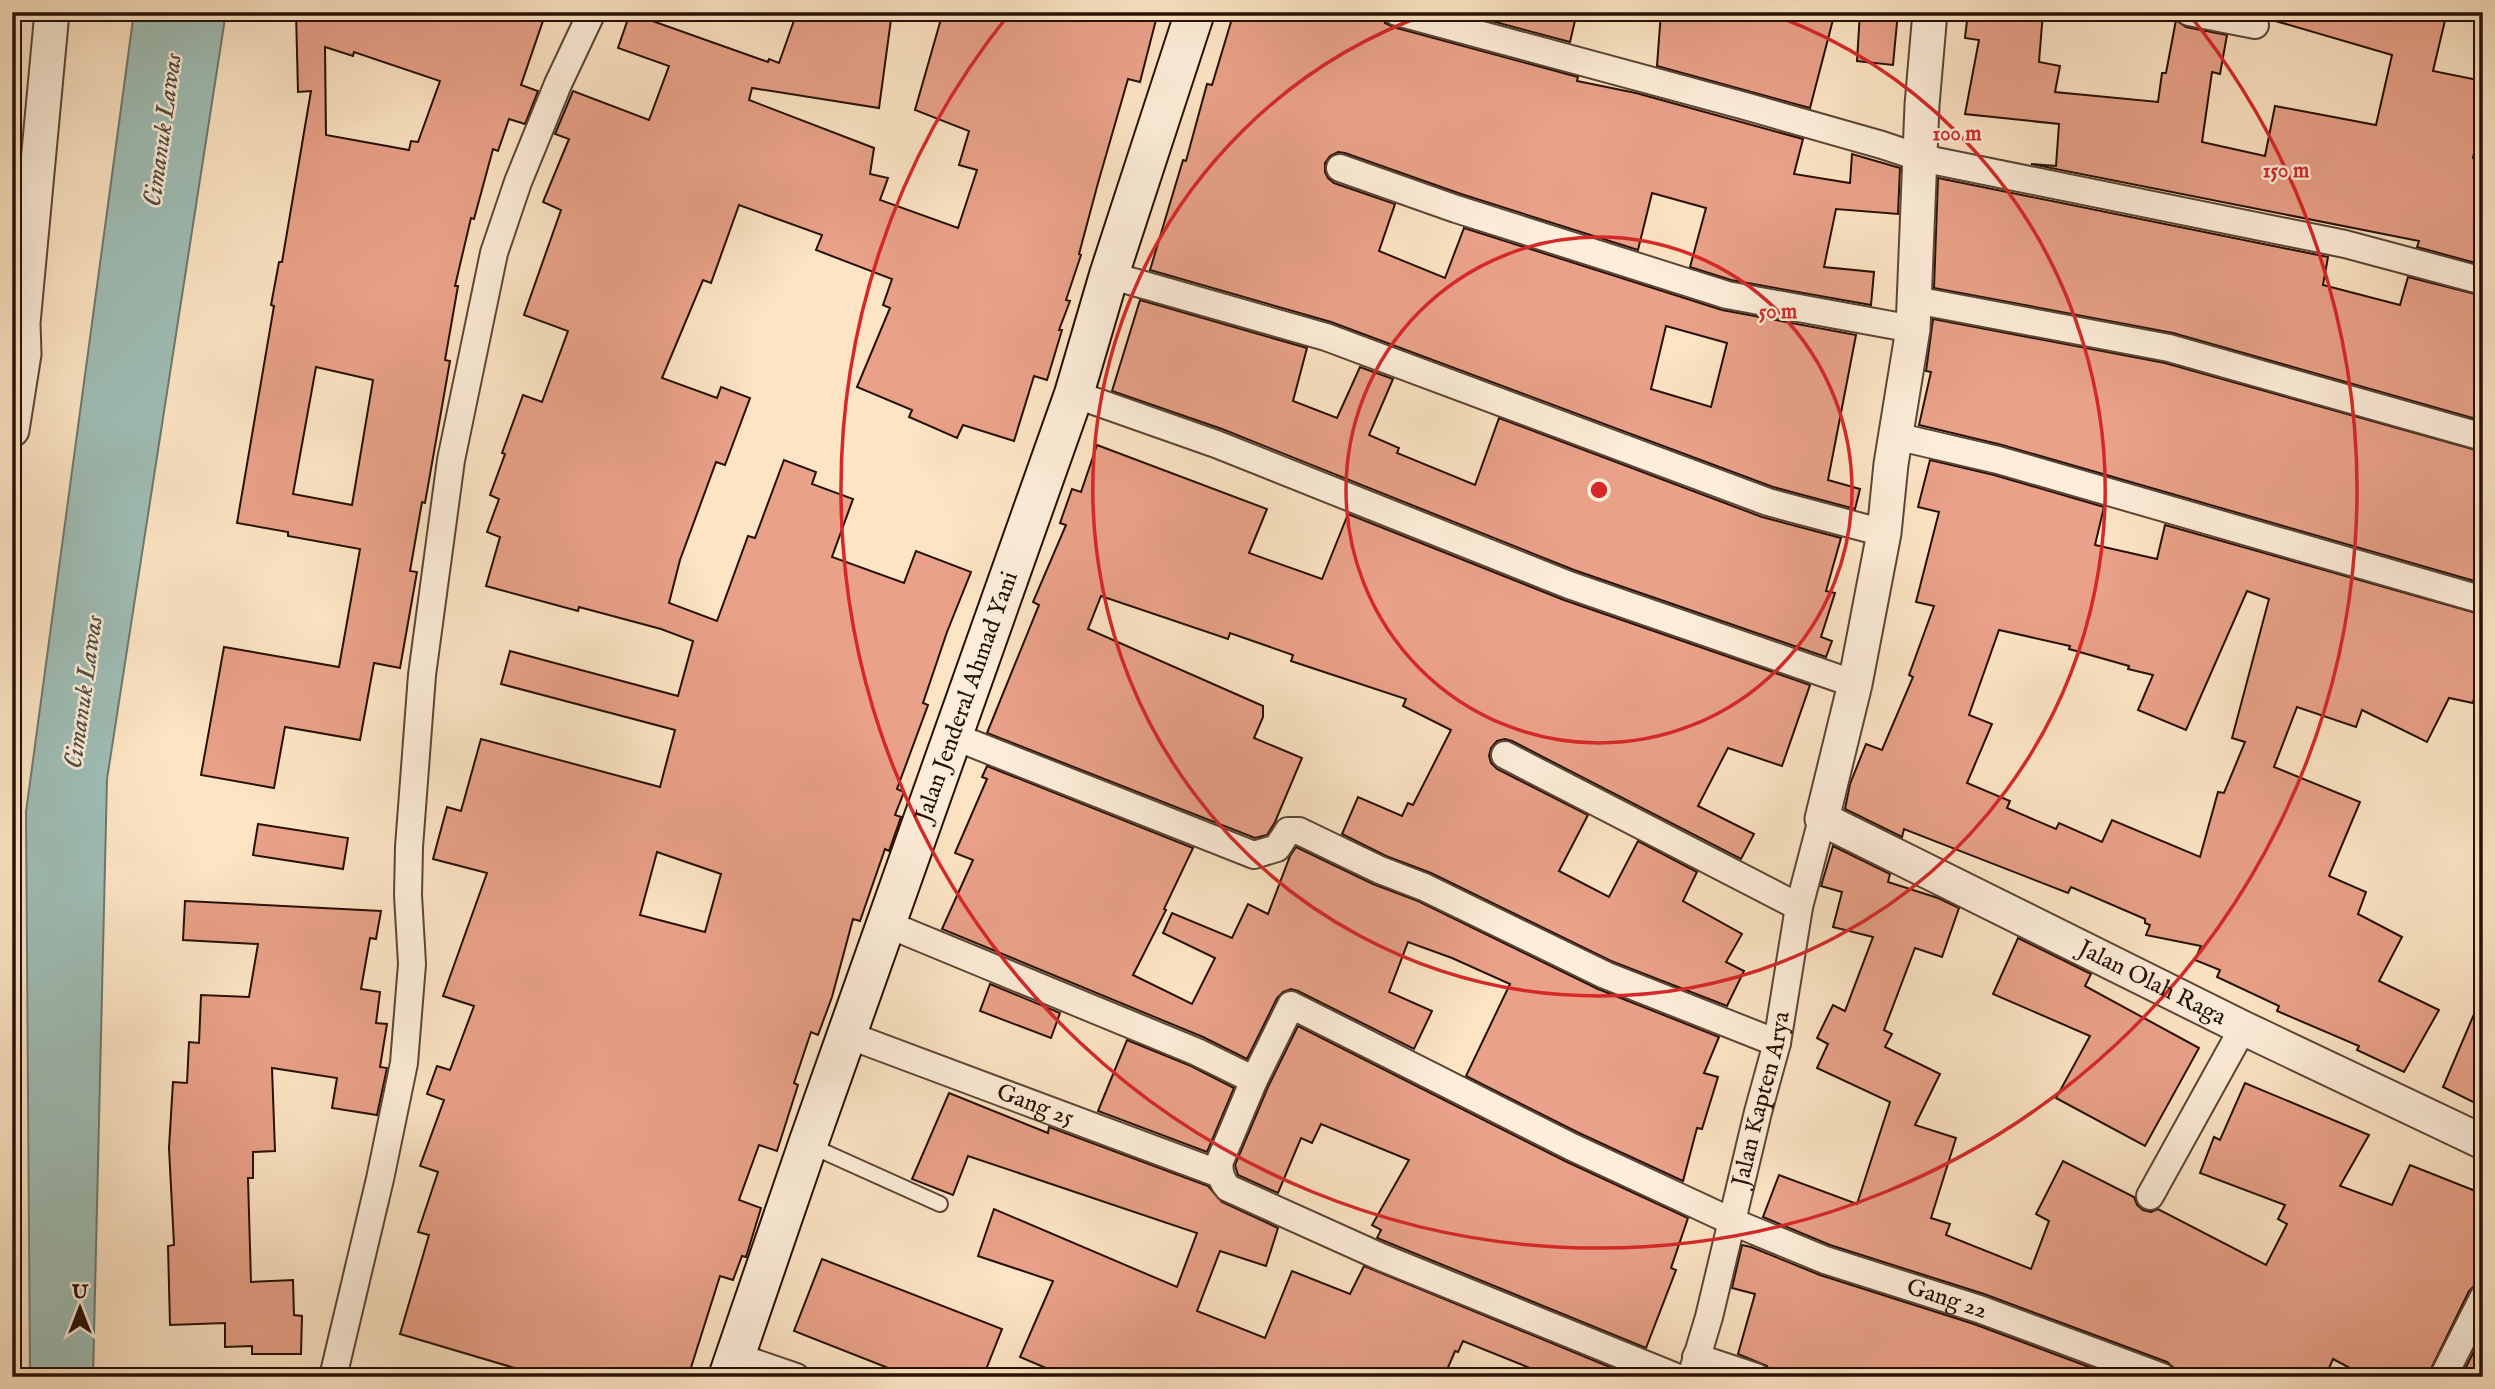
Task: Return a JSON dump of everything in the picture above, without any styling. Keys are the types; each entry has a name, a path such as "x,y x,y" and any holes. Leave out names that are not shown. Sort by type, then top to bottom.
{"main road":[{"name":"Jalan Jenderal Ahmad Yani","path":"732,1367 808,1144 1074,394 1109,275 1195,12"}],"street":[{"path":"333,1377 380,1179 404,1063 412,964 408,895 411,824 422,675 451,460 494,253 518,182 558,84 592,12"},
{"path":"1397,12 1757,109 1921,158 2345,244 2483,281"},
{"path":"1822,818 1855,684 1884,533 1895,436 1914,315 1922,105 1930,12"},
{"path":"2189,12 2255,25"},
{"path":"12,429 24,354 23,323 50,13"},
{"path":"1340,168 1456,209 1727,295 1914,315 2169,348 2483,437"},
{"path":"1109,275 1326,337 1768,502 1884,533"},
{"path":"1074,394 1216,444 1569,585 1855,684"},
{"path":"1895,436 1998,460 2483,600"},
{"path":"953,736 1254,855 1277,848 1288,831 1299,831 1380,870 1424,887 1605,975 1777,1043"},
{"path":"1506,755 1799,907"},
{"name":"Jalan Kapten Arya","path":"1693,1367 1733,1222 1777,1043 1799,907 1822,818"},
{"name":"Jalan Olah Raga","path":"1822,818 2243,1028 2483,1142"},
{"path":"887,924 1197,1052 1254,1080 1220,1161 1220,1174 1228,1188 1381,1258 1676,1377"},
{"name":"Gang 22","path":"1254,1080 1291,1005 1572,1147 1733,1222 1825,1260 1979,1310 2162,1377"},
{"path":"2150,1196 2243,1028"},
{"name":"Gang 25","path":"848,1035 1220,1174"},
{"path":"2443,1377 2483,1298"},
{"path":"732,1367 796,1377"},
{"path":"1693,1367 1756,1377"}],"lane":[{"path":"808,1144 940,1204"}],"water":[{"name":"Cimanuk Lawas","path":"134,12 226,12 107,779 93,1377 30,1377 26,812"}],"building":[{"path":"296,12 546,12 521,85 538,91 525,124 509,119 498,151 493,149 474,219 471,218 455,286 458,286 445,360 450,361 410,571 417,572 400,668 374,663 360,740 285,727 274,788 201,775 224,647 339,667 360,549 288,536 288,532 237,523 274,306 271,305 279,262 282,262 311,91 298,92","holes":["325,47 353,56 354,52 440,81 418,142 411,141 409,150 326,135","316,367 373,380 352,505 293,494"]},
{"path":"797,12 892,12 879,108 752,88 749,100 874,148 870,174 888,178 880,200 958,228 977,170 959,165 969,131 915,110 943,12 1158,12 1140,82 1128,79 1079,254 1081,255 1066,300 1070,301 1059,330 1062,330 1047,380 1034,376 1014,441 963,425 957,438 909,417 912,410 857,387 890,308 883,305 892,279 816,250 822,235 739,205 711,283 703,280 662,378 717,398 721,387 750,398 725,465 716,462 680,560 669,603 717,621 748,536 755,538 784,460 816,472 812,484 853,499 832,557 904,583 916,551 971,572 947,632 923,703 928,705 897,789 904,792 895,815 901,817 889,851 885,849 860,921 853,919 832,997 818,1035 811,1032 794,1083 798,1085 777,1151 759,1145 739,1200 761,1208 746,1257 742,1256 733,1280 720,1276 688,1377 545,1377 400,1334 429,1235 418,1232 438,1172 420,1166 444,1100 427,1094 437,1066 450,1070 474,1006 443,996 487,873 433,859 447,807 461,811 481,739 660,787 675,730 501,684 510,651 678,696 693,641 661,629 579,607 578,611 486,586 500,537 487,532 499,499 490,495 523,395 542,402 568,331 524,315 561,210 543,202 569,139 555,134 573,91 649,120 669,66 618,48 630,13 768,62 769,59 779,63","holes":["657,852 721,874 705,932 640,915"]},
{"path":"1234,12 1382,12 1385,23 1393,27 1578,77 1577,81 1636,93 1803,139 1794,174 1850,183 1852,154 1900,168 1898,214 1836,209 1824,267 1874,272 1871,305 1731,280 1690,267 1706,208 1652,193 1638,250 1461,194 1345,153 1338,152 1330,156 1325,163 1325,172 1334,183 1395,204 1379,251 1445,278 1464,228 1722,310 1856,335 1828,480 1860,489 1855,509 1773,487 1331,322 1150,270 1183,160 1186,161 1207,84 1212,85","holes":["1666,326 1727,343 1711,407 1651,389"]},
{"path":"1458,12 1577,12 1570,42"},
{"path":"1661,12 1835,12 1810,108 1657,66"},
{"path":"1860,12 1898,12 1893,65 1857,61"},
{"path":"1968,12 2043,12 2039,62 2060,66 2055,92 2158,102 2162,73 2166,73 2176,20 2186,27 2227,35 2220,74 2212,72 2202,142 2265,156 2275,106 2376,125 2392,55 2272,20 2273,12 2447,12 2433,71 2483,81 2483,113 2473,158 2483,160 2483,265 2417,247 2419,241 2031,164 2056,166 2059,124 1965,114 1979,40 1965,38"},
{"path":"1938,178 2328,257 2323,285 2400,305 2408,277 2483,296 2483,421 2173,333 1934,288"},
{"path":"1140,300 1307,348 1293,401 1337,418 1360,367 1393,379 1369,435 1399,448 1397,453 1475,485 1499,418 1762,517 1841,538 1826,591 1835,593 1821,637 1832,641 1826,657 1574,570 1222,429 1112,391"},
{"path":"1933,319 2165,363 2483,452 2483,562 2478,582 2002,445 1919,425 1931,372 1926,371"},
{"path":"1097,445 1267,509 1249,553 1322,579 1348,514 1564,600 1810,685 1782,766 1728,748 1698,806 1754,834 1741,859 1512,741 1497,741 1491,748 1491,763 1497,769 1588,815 1559,871 1609,897 1638,841 1697,872 1683,901 1742,934 1726,962 1744,971 1727,1006 1611,961 1431,873 1386,856 1342,834 1358,797 1402,816 1408,803 1413,805 1451,730 1403,706 1406,699 1291,661 1293,655 1230,633 1228,639 1101,596 1088,629 1263,706 1263,717 1254,738 1302,758 1267,835 1255,838 987,733 1039,605 1033,602 1066,525 1060,523 1072,489 1081,492"},
{"path":"1930,460 1994,475 2104,507 2095,545 2157,559 2165,525 2483,615 2483,659 2473,703 2449,698 2427,742 2362,710 2356,727 2297,707 2274,767 2360,802 2329,876 2366,892 2358,914 2402,937 2379,981 2439,1010 2404,1072 2357,1050 2359,1046 2277,1011 2279,1006 2217,977 2220,970 2195,960 2201,946 2146,935 2150,925 2145,923 2145,919 2071,887 2068,893 1904,829 1902,837 1845,809 1850,784 1866,744 1882,750 1913,677 1909,675 1934,606 1916,602 1939,512 1918,507","holes":["2247,591 2269,599 2232,738 2245,742 2224,793 2218,792 2200,857 2112,820 2102,842 2059,823 2056,829 2007,808 2010,801 1967,783 1992,724 1969,715 1999,630 2070,646 2069,649 2153,675 2138,710 2186,730"]},
{"path":"987,766 1193,848 1133,975 1192,1004 1215,958 1163,933 1172,913 1232,938 1248,904 1268,914 1296,847 1373,884 1418,901 1598,989 1719,1037 1704,1073 1718,1077 1702,1129 1697,1128 1683,1181 1466,1076 1510,984 1408,942 1389,992 1432,1011 1414,1049 1291,989 1277,998 1247,1059 1203,1037 942,929 973,860 955,853 987,779 982,777"},
{"path":"258,824 348,838 343,869 253,855"},
{"path":"1833,846 1890,874 1888,882 1938,898 1959,908 1942,957 1915,948 1884,1030 1892,1034 1885,1047 1940,1074 1915,1125 1956,1138 1931,1218 1950,1224 1946,1235 2031,1269 2049,1221 2036,1214 2063,1161 2134,1197 2143,1210 2151,1212 2158,1209 2266,1265 2287,1224 2278,1219 2285,1205 2200,1173 2214,1137 2220,1140 2245,1083 2369,1135 2340,1186 2392,1205 2410,1165 2483,1194 2483,1282 2469,1291 2427,1377 2367,1377 2333,1359 2325,1377 2177,1377 2174,1368 2167,1362 1984,1294 1830,1245 1763,1217 1779,1175 1857,1204 1890,1102 1817,1068 1828,1044 1817,1038 1833,1005 1845,1011 1873,937 1833,927 1842,892 1821,886"},
{"path":"185,901 381,911 376,939 370,938 361,989 380,992 376,1023 387,1024 380,1067 387,1068 377,1115 332,1108 337,1078 272,1068 275,1151 253,1152 253,1178 248,1178 251,1282 293,1280 294,1315 302,1316 301,1354 252,1354 252,1346 225,1347 225,1323 170,1325 168,1246 174,1245 169,1148 173,1082 187,1083 189,1042 199,1043 201,995 249,997 258,944 183,940"},
{"path":"2018,938 2091,974 2085,986 2199,1048 2145,1146 2056,1098 2090,1036 1993,994"},
{"path":"990,984 1060,1013 1051,1038 980,1011"},
{"path":"2483,993 2483,1107 2443,1087"},
{"path":"1298,1026 1565,1161 1688,1218 1671,1268 1676,1270 1646,1348 1377,1238 1381,1230 1372,1225 1409,1160 1321,1124 1312,1143 1301,1138 1278,1193 1238,1175 1235,1165 1268,1087"},
{"path":"1127,1040 1191,1066 1234,1088 1207,1152 1098,1111"},
{"path":"949,1093 1048,1133 1049,1127 1208,1186 1222,1202 1278,1228 1266,1266 1220,1251 1197,1311 1265,1338 1292,1271 1350,1294 1364,1266 1634,1377 1526,1377 1530,1368 1463,1341 1458,1352 1455,1351 1444,1377 1067,1377 1020,1357 1053,1281 978,1256 994,1209 1177,1287 1197,1233 968,1156 953,1195 912,1179"},
{"path":"1742,1245 1820,1275 1974,1324 2116,1377 1771,1377 1767,1366 1738,1354 1755,1294 1732,1288"},
{"path":"822,1259 1002,1329 983,1377 911,1377 794,1331"},
{"path":"2483,1333 2483,1377 2461,1377"}]}
